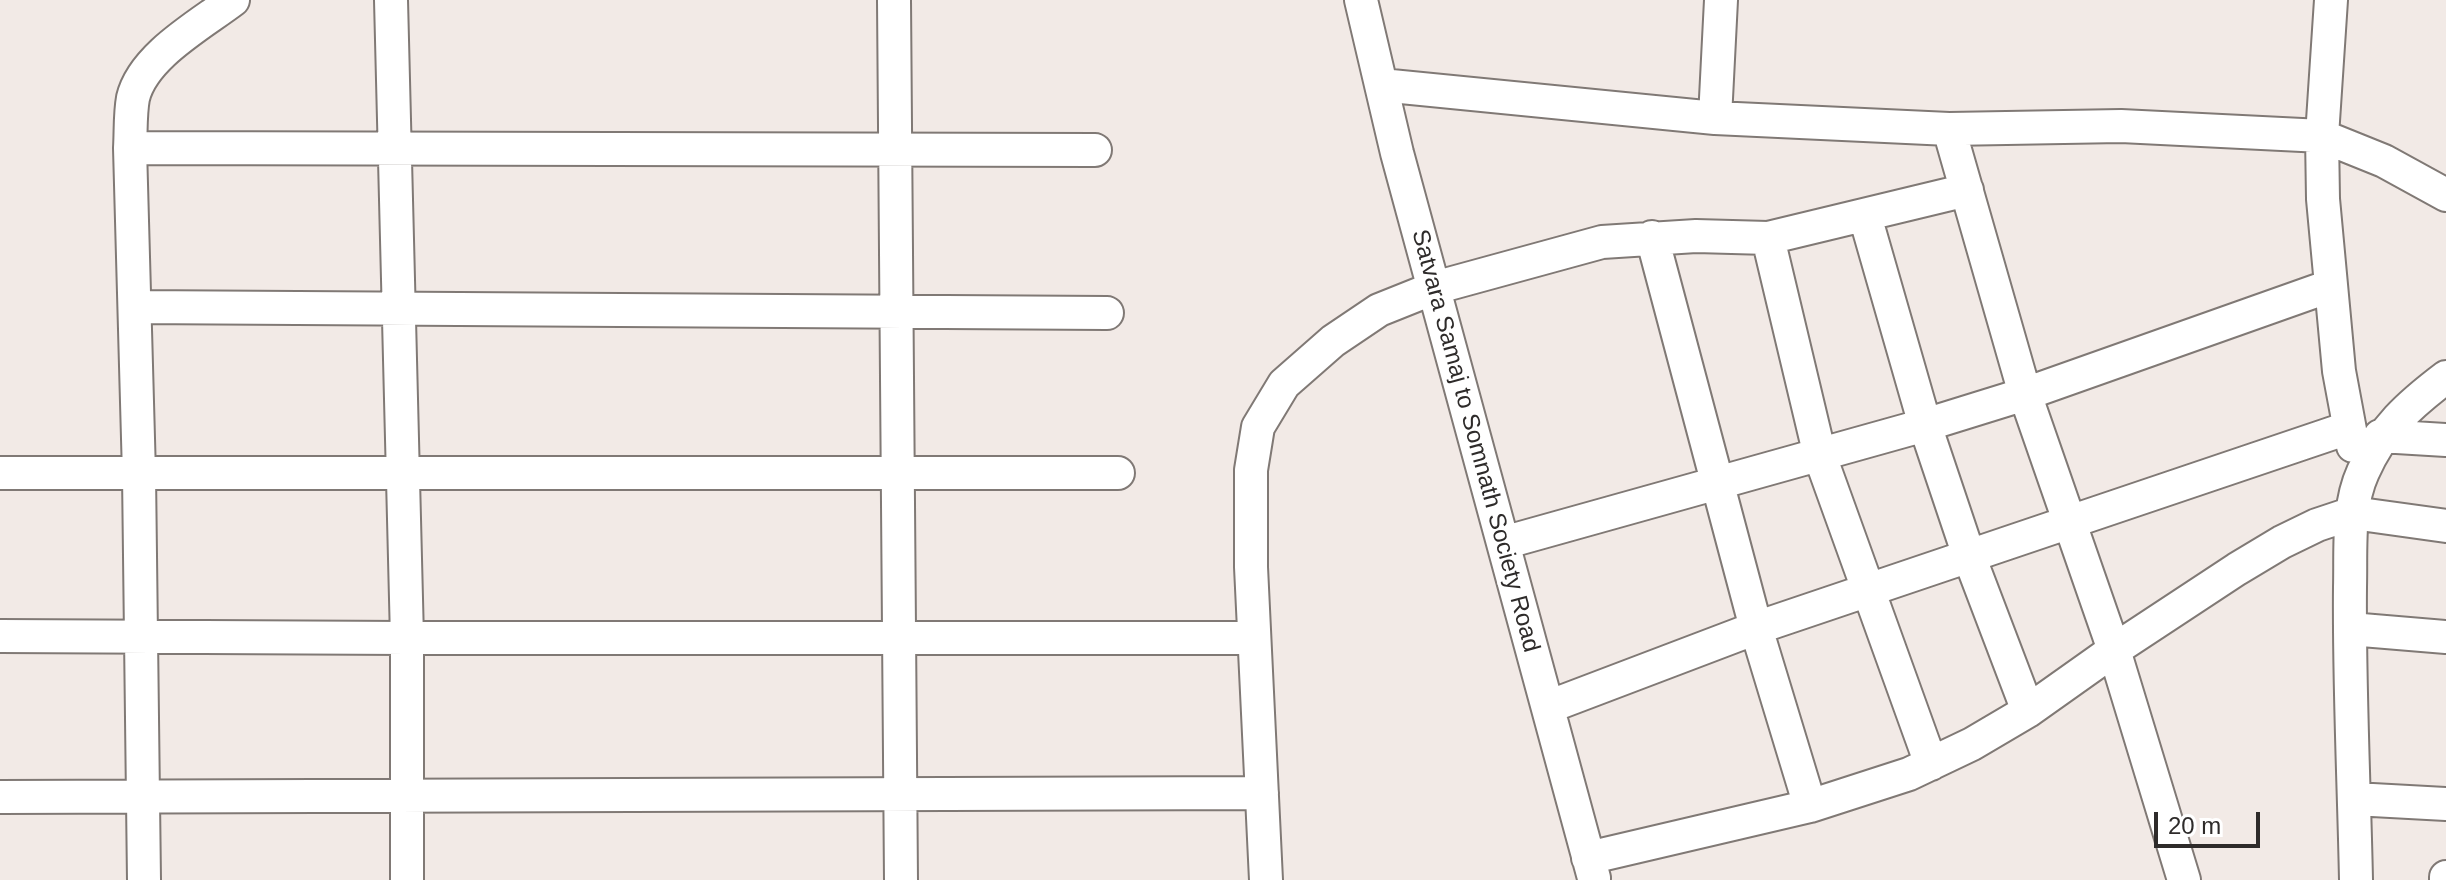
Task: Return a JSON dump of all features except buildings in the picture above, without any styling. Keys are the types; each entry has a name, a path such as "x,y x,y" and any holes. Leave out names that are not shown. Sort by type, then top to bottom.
{"street":[{"path":"144,880 139,474 130,148 133,97 147,68 233,0"},
{"path":"391,0 407,638 407,880"},
{"path":"894,0 901,880"},
{"name":"Satvara Samaj to Somnath Society Road","path":"1361,0 1397,153 1591,869"},
{"path":"1715,118 1721,0"},
{"path":"2331,0 2322,136 2323,199 2339,371 2348,428 2361,475"},
{"path":"1381,85 1715,118 1949,129 2121,126 2322,136 2384,161 2446,195"},
{"path":"1949,129 2025,394 2114,650 2184,880"},
{"path":"130,148 1095,150"},
{"path":"1266,880 1254,638 1251,470 1258,427 1284,384 1333,341 1379,310 1434,288 1602,242 1652,237 1768,238 1967,190"},
{"path":"1865,216 1925,425 1969,556 2028,711"},
{"path":"1652,237 1756,628 1810,806"},
{"path":"1768,238 1820,456 1931,764"},
{"path":"1503,543 1820,456 2025,394 2330,286"},
{"path":"135,307 1107,313"},
{"path":"2356,880 2350,629 2353,513 2361,475 2380,436 2413,401 2446,377"},
{"path":"1548,707 1756,628 2348,428"},
{"path":"2380,436 2446,440"},
{"path":"0,473 1118,473"},
{"path":"1591,869 1810,806 1931,764 2028,711 2237,569 2317,525 2353,513 2446,526"},
{"path":"2350,629 2446,637"},
{"path":"0,636 1254,638"},
{"path":"0,797 1262,793"},
{"path":"2354,799 2446,804"}]}
